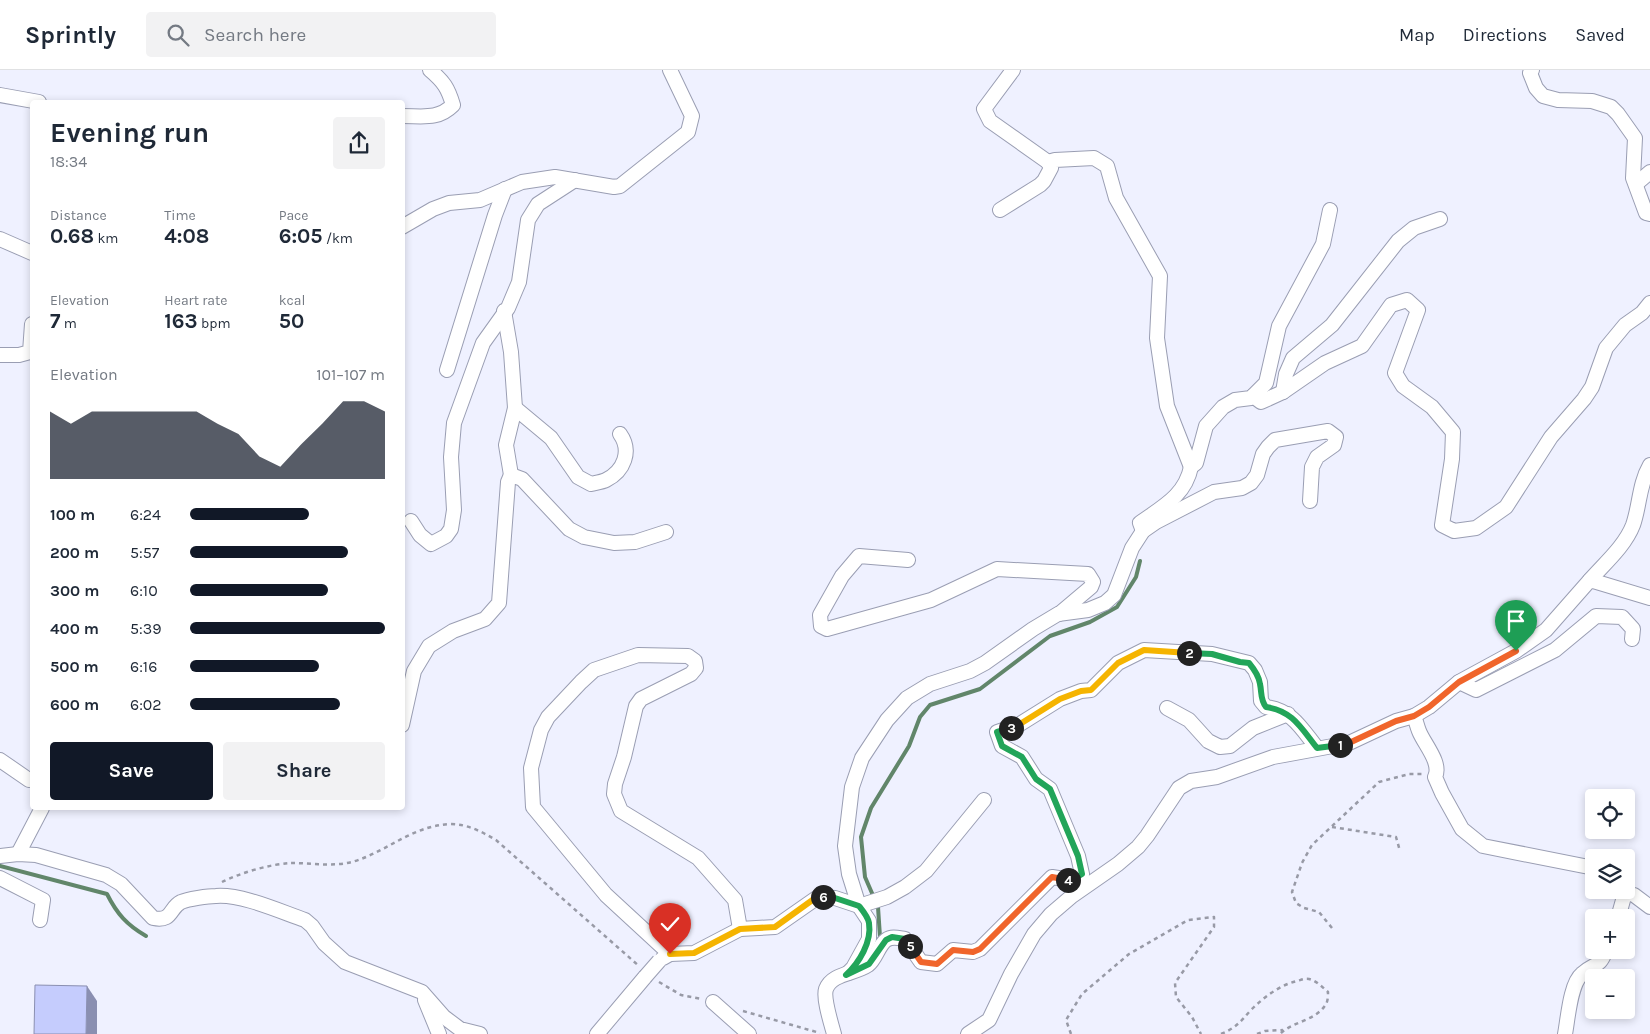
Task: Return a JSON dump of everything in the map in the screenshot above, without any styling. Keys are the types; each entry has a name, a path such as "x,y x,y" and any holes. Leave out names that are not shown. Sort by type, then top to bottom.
{"lane":[{"path":"405,116 436,116 445,113 453,106 448,89 430,70"},
{"path":"405,225 449,203 480,200 522,182 555,177 614,188 620,186 688,132 692,116 670,70"},
{"path":"1000,210 1040,185 1051,168 1048,162 990,121 984,109 1013,70"},
{"path":"1532,70 1530,73 1536,88 1543,96 1558,100 1592,100 1611,108 1618,114 1636,138 1633,178 1646,213 1650,214"},
{"path":"0,94 30,100"},
{"path":"1048,162 1094,158 1107,166 1116,198 1160,276 1157,338 1167,406 1191,468"},
{"path":"1636,184 1650,172"},
{"path":"411,521 420,535 431,544 446,536 451,529 454,510 451,457 454,423 483,343 504,311 508,308 519,282 528,220 538,204 575,180"},
{"path":"447,370 495,215 505,190"},
{"path":"1143,531 1140,523 1174,499 1188,479 1191,468 1196,464 1206,426 1223,407 1235,400 1251,398 1266,383 1279,326 1323,244 1330,210"},
{"path":"1283,392 1286,374 1293,358 1332,325 1398,241 1414,228 1440,219"},
{"path":"0,238 30,252"},
{"path":"1253,396 1261,402 1283,392 1325,363 1362,346 1391,305 1407,300 1418,310 1395,373 1403,386 1432,407 1453,432 1452,459 1442,525 1454,531 1476,528 1506,507 1550,437 1584,399 1592,387 1606,348 1624,326 1642,313 1650,303"},
{"path":"405,711 414,671 429,646 453,631 485,619 499,603 508,482 511,475 506,445 515,408 511,352 504,311"},
{"path":"0,355 19,355 30,352"},
{"path":"515,408 551,438 578,477 591,484 606,480 622,466 627,452 626,443 620,434"},
{"path":"1058,614 1088,610 1105,603 1114,595 1132,548 1143,531 1156,522 1214,492 1242,488 1251,483 1257,475 1263,454 1275,440 1328,430 1336,437 1334,445 1317,456 1312,467 1310,500"},
{"path":"968,1034 989,1020 1034,934 1051,914 1138,847 1179,788 1191,781 1217,777 1273,756 1349,743 1396,721 1414,716 1429,707 1459,682 1516,651 1546,630 1628,537 1633,524 1643,477 1650,465"},
{"path":"511,475 522,479 569,529 584,537 614,543 634,542 666,532"},
{"path":"846,975 853,968 869,939 869,921 864,905 849,874 846,846 852,787 862,758 887,720 907,698 930,684 970,671 985,663 1058,614 1091,587 1093,582 1088,574 997,569 931,600 827,629 821,626 820,615 842,576 859,556 908,560"},
{"path":"1590,580 1650,598"},
{"path":"1459,682 1476,690 1555,650 1596,616 1622,616 1633,629 1632,640"},
{"path":"834,1034 825,993 827,986 833,979 869,964 886,940 892,937 905,939 921,962 937,964 953,950 973,952 980,949 1052,877 1072,880 1082,874 1078,856 1050,789 1036,779 1022,757 1002,746 997,732 1020,724 1060,699 1081,691 1091,690 1118,663 1144,650 1212,654 1249,663 1255,670 1260,682 1261,701 1266,707 1279,709 1288,714 1317,748"},
{"path":"664,958 606,896 533,807 531,768 541,730 548,718 594,670 638,656 688,656 694,661 696,668 691,674 641,699 636,706 624,757 614,784 614,794 621,811 698,858 735,900 740,929"},
{"path":"1167,708 1189,720 1208,741 1220,747 1230,746 1253,728 1288,714"},
{"path":"1414,716 1419,731 1434,758 1437,773 1435,777 1462,829 1483,846 1585,866"},
{"path":"0,760 29,780"},
{"path":"596,1034 664,958 694,953 740,929 775,927 818,896 864,905 887,897 905,887 926,871 984,800"},
{"path":"18,854 41,810"},
{"path":"0,856 36,855 106,875 121,884 153,918 160,919 169,916 181,902 215,896 233,896 305,920 312,926 324,943 345,962 422,992 444,1017 460,1029 480,1034"},
{"path":"0,878 43,900 40,920"},
{"path":"1635,896 1650,907"},
{"path":"1565,1034 1575,984 1581,974 1602,962 1603,959"},
{"path":"422,992 439,1034"},
{"path":"713,1002 749,1034"}],"path":[{"path":"1332,928 1319,912 1304,908 1296,903 1292,892 1302,863 1312,845 1379,782 1409,774 1437,773"},
{"path":"221,882 237,874 289,864 351,862 373,854 401,837 433,826 452,824 476,828 496,840 648,975 681,995 713,1002"},
{"path":"1332,827 1396,837 1400,851"},
{"path":"1071,1034 1066,1020 1082,994 1129,954 1188,920 1214,917 1214,927 1175,983 1176,997 1192,1017 1201,1034"},
{"path":"1221,1034 1242,1022 1251,1010 1287,983 1307,978 1319,984 1328,992 1326,1004 1312,1018 1284,1030 1265,1031 1257,1034"},
{"path":"740,1010 823,1034"},
{"path":"1280,1034 1284,1030"}],"building":[{"path":"35,985 87,986 86,1034 34,1034"}],"waterway":[{"path":"880,937 878,907 865,877 861,837 871,808 909,746 920,717 930,705 980,689 1050,636 1090,622 1117,607 1136,577 1140,561"},
{"path":"0,866 107,894 123,918 133,928 146,936"}],"route":[{"path":"670,954 694,953 740,929 775,927 818,896 835,898 859,906 869,921 869,939 853,968 846,975 869,964 880,947 886,940 892,937 905,939 921,962 937,964 953,950 973,952 980,949 1052,877 1072,880 1082,874 1078,856 1050,789 1036,779 1022,757 1002,746 997,732 1020,724 1060,699 1081,691 1091,690 1118,663 1144,650 1212,654 1249,663 1255,670 1260,682 1261,701 1266,707 1279,709 1288,714 1317,748 1349,743 1396,721 1414,716 1429,707 1459,682 1516,651"}]}
